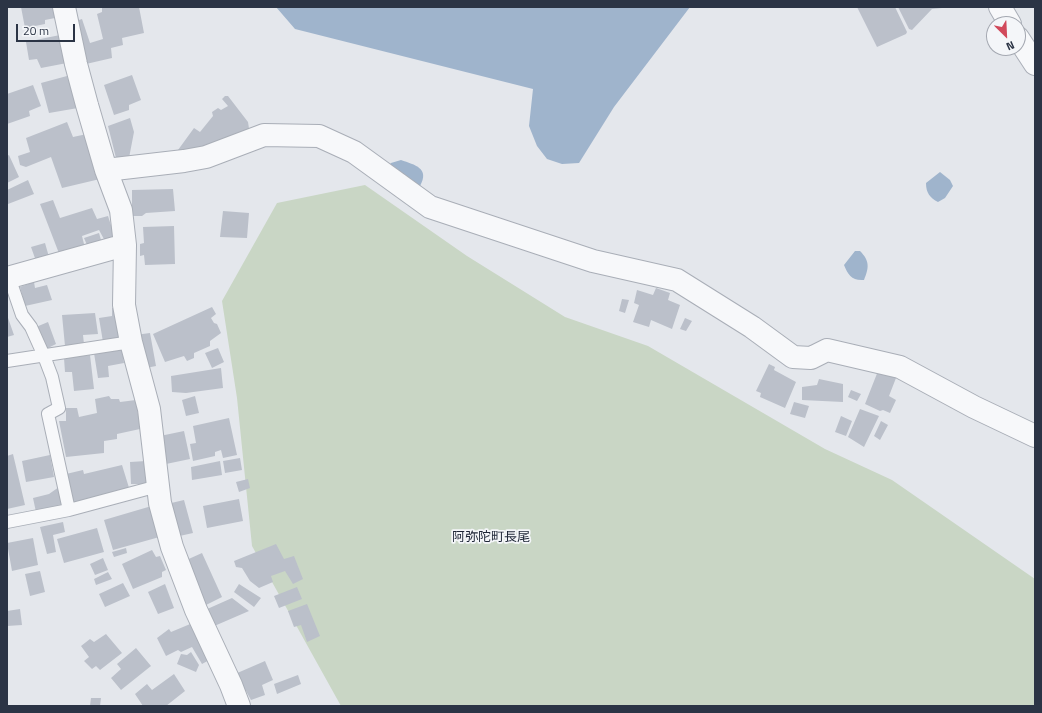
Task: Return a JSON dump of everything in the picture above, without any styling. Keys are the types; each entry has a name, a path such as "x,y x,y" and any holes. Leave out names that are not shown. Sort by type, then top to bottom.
{"street":[{"path":"64,7 76,64 106,170 121,210 125,245 124,306 131,342 149,408 160,503 172,547 190,596 231,685 239,706"},
{"path":"1000,7 1005,16"},
{"path":"1026,50 1035,64"},
{"path":"106,170 206,157 264,136 319,136 354,152 430,207 593,261 677,280 752,326 793,357 810,358 827,350 900,367 1035,436"},
{"path":"8,278 125,245"}],"lane":[{"path":"8,278 22,315 31,327 52,377 59,408 48,414 70,510"},
{"path":"7,361 131,342"},
{"path":"7,522 70,510 158,486"}],"green space":[{"path":"365,185 467,256 565,317 648,346 825,449 892,480 1035,579 1035,706 341,706 252,546 237,398 222,301 277,203"}],"water":[{"path":"276,7 690,7 614,107 579,163 562,164 547,159 537,146 529,126 533,89 295,29"},
{"path":"401,160 420,168 423,175 423,180 420,186 388,167 391,163"},
{"path":"940,172 950,180 953,186 945,198 938,202 929,195 926,183"},
{"path":"855,251 860,251 867,261 868,268 864,280 851,277 844,265"}],"building":[{"path":"21,7 53,7 55,18 45,20 45,24 25,28"},
{"path":"139,7 144,33 122,38 123,45 111,48 112,58 86,64 76,21 82,19 90,43 103,39 97,14 102,12 102,8"},
{"path":"857,7 895,7 907,32 906,34 877,47"},
{"path":"898,7 942,8 932,9 912,30 909,29"},
{"path":"60,35 67,63 41,68 37,59 29,60 26,42"},
{"path":"132,75 141,100 129,105 129,110 114,115 104,85"},
{"path":"67,76 78,108 49,113 41,83"},
{"path":"33,85 41,106 29,111 30,116 7,124 7,94"},
{"path":"225,96 228,96 248,122 250,135 223,145 219,140 205,150 178,153 178,150 194,128 200,132 213,116 212,112 218,108 221,110 228,106 222,99"},
{"path":"130,118 134,132 129,158 116,158 108,126"},
{"path":"67,122 73,137 87,134 100,179 62,188 51,157 26,167 20,165 18,156 30,152 26,138"},
{"path":"9,155 19,177 7,183 7,156"},
{"path":"28,180 34,194 8,204 7,190"},
{"path":"173,189 175,211 146,213 142,216 132,216 132,190"},
{"path":"53,200 60,218 92,208 97,219 108,216 115,238 105,241 99,230 82,236 85,248 60,256 40,204"},
{"path":"223,211 249,213 247,238 220,237"},
{"path":"174,226 175,264 145,265 144,255 140,256 140,244 144,243 143,227"},
{"path":"99,233 101,240 87,245 84,238"},
{"path":"45,243 49,257 36,261 31,247"},
{"path":"34,282 35,288 47,285 52,300 25,306 20,287"},
{"path":"656,288 670,293 668,300 680,305 672,329 651,320 649,327 633,322 639,305 634,303 637,290 653,295"},
{"path":"622,299 629,300 625,313 619,311"},
{"path":"212,307 216,314 211,318 214,323 217,324 221,333 210,341 210,346 194,353 194,358 187,361 184,356 165,362 153,334"},
{"path":"112,308 117,308 121,340 103,342 99,318 112,316"},
{"path":"95,313 98,334 83,335 84,344 65,346 62,315"},
{"path":"7,315 14,335 7,337"},
{"path":"685,318 692,321 686,331 680,329"},
{"path":"48,322 56,344 46,349 36,327"},
{"path":"150,333 156,366 141,369 135,335"},
{"path":"218,348 224,362 212,368 205,353"},
{"path":"122,349 124,363 108,366 109,377 98,378 94,353"},
{"path":"90,355 94,389 74,391 72,372 65,372 64,358"},
{"path":"769,364 775,367 774,370 796,382 785,408 760,397 761,393 756,391"},
{"path":"221,368 223,388 186,393 172,392 171,376"},
{"path":"878,371 896,378 889,396 896,400 890,413 883,410 880,411 865,404"},
{"path":"819,379 843,384 843,402 802,400 802,387 817,385"},
{"path":"851,390 861,394 857,401 848,397"},
{"path":"109,396 111,399 119,399 120,402 136,400 140,429 117,434 117,439 104,441 104,453 66,457 59,421 66,421 66,408 77,408 79,417 97,413 95,399"},
{"path":"195,396 199,413 186,416 182,400"},
{"path":"794,402 809,406 805,418 790,414"},
{"path":"860,409 879,416 864,447 848,437"},
{"path":"841,416 852,421 846,436 835,432"},
{"path":"229,418 237,455 223,458 221,450 215,452 215,456 193,461 190,444 196,443 193,426"},
{"path":"881,421 888,425 880,440 874,436"},
{"path":"184,431 190,459 166,464 160,436"},
{"path":"13,454 25,505 7,509 7,456"},
{"path":"50,455 54,477 26,482 22,461"},
{"path":"240,458 242,470 225,473 223,461"},
{"path":"146,461 148,484 131,484 130,462"},
{"path":"220,461 222,475 192,480 191,467"},
{"path":"122,465 130,491 74,505 66,474 83,470 84,474"},
{"path":"248,479 250,488 239,492 236,482"},
{"path":"59,487 65,508 36,512 33,498 49,494"},
{"path":"239,499 243,521 207,528 203,506"},
{"path":"184,500 193,533 175,537 167,504"},
{"path":"155,505 163,536 113,550 104,520"},
{"path":"63,522 65,532 53,535 56,552 47,554 40,527"},
{"path":"97,528 104,552 64,563 57,539"},
{"path":"33,538 38,565 12,571 7,543"},
{"path":"276,544 284,559 294,556 303,579 293,584 285,571 271,576 273,582 259,588 250,581 242,568 236,567 234,561"},
{"path":"126,548 127,553 114,557 112,552"},
{"path":"152,550 156,557 160,556 166,570 162,572 162,577 133,589 122,564"},
{"path":"202,553 222,597 206,605 189,568 182,562"},
{"path":"103,558 108,570 95,575 90,564"},
{"path":"40,571 45,592 30,596 25,574"},
{"path":"108,572 112,579 96,585 94,579"},
{"path":"123,583 130,596 105,607 99,594"},
{"path":"165,584 174,608 158,614 148,592"},
{"path":"239,584 261,598 254,607 234,592"},
{"path":"297,587 302,599 279,608 274,596"},
{"path":"232,598 249,611 212,627 205,610"},
{"path":"307,604 320,636 307,642 301,625 294,627 288,611"},
{"path":"20,609 22,625 7,626 7,611"},
{"path":"195,622 213,658 202,664 192,647 181,652 178,650 166,656 157,638 169,629 171,632"},
{"path":"106,634 122,653 100,670 96,666 92,669 84,661 89,657 81,646 90,639 94,642"},
{"path":"136,648 151,666 121,690 111,678 121,669 117,664"},
{"path":"191,652 199,665 196,672 177,664 181,654 187,655"},
{"path":"265,661 273,680 262,685 265,695 251,700 246,691 242,692 235,674"},
{"path":"174,674 185,691 166,706 143,706 135,694 147,684 152,690"},
{"path":"298,675 301,684 277,694 274,684"},
{"path":"91,698 101,698 100,706 90,706"}],"district":[{"name":"阿弥陀町長尾","path":"491,538"}]}
